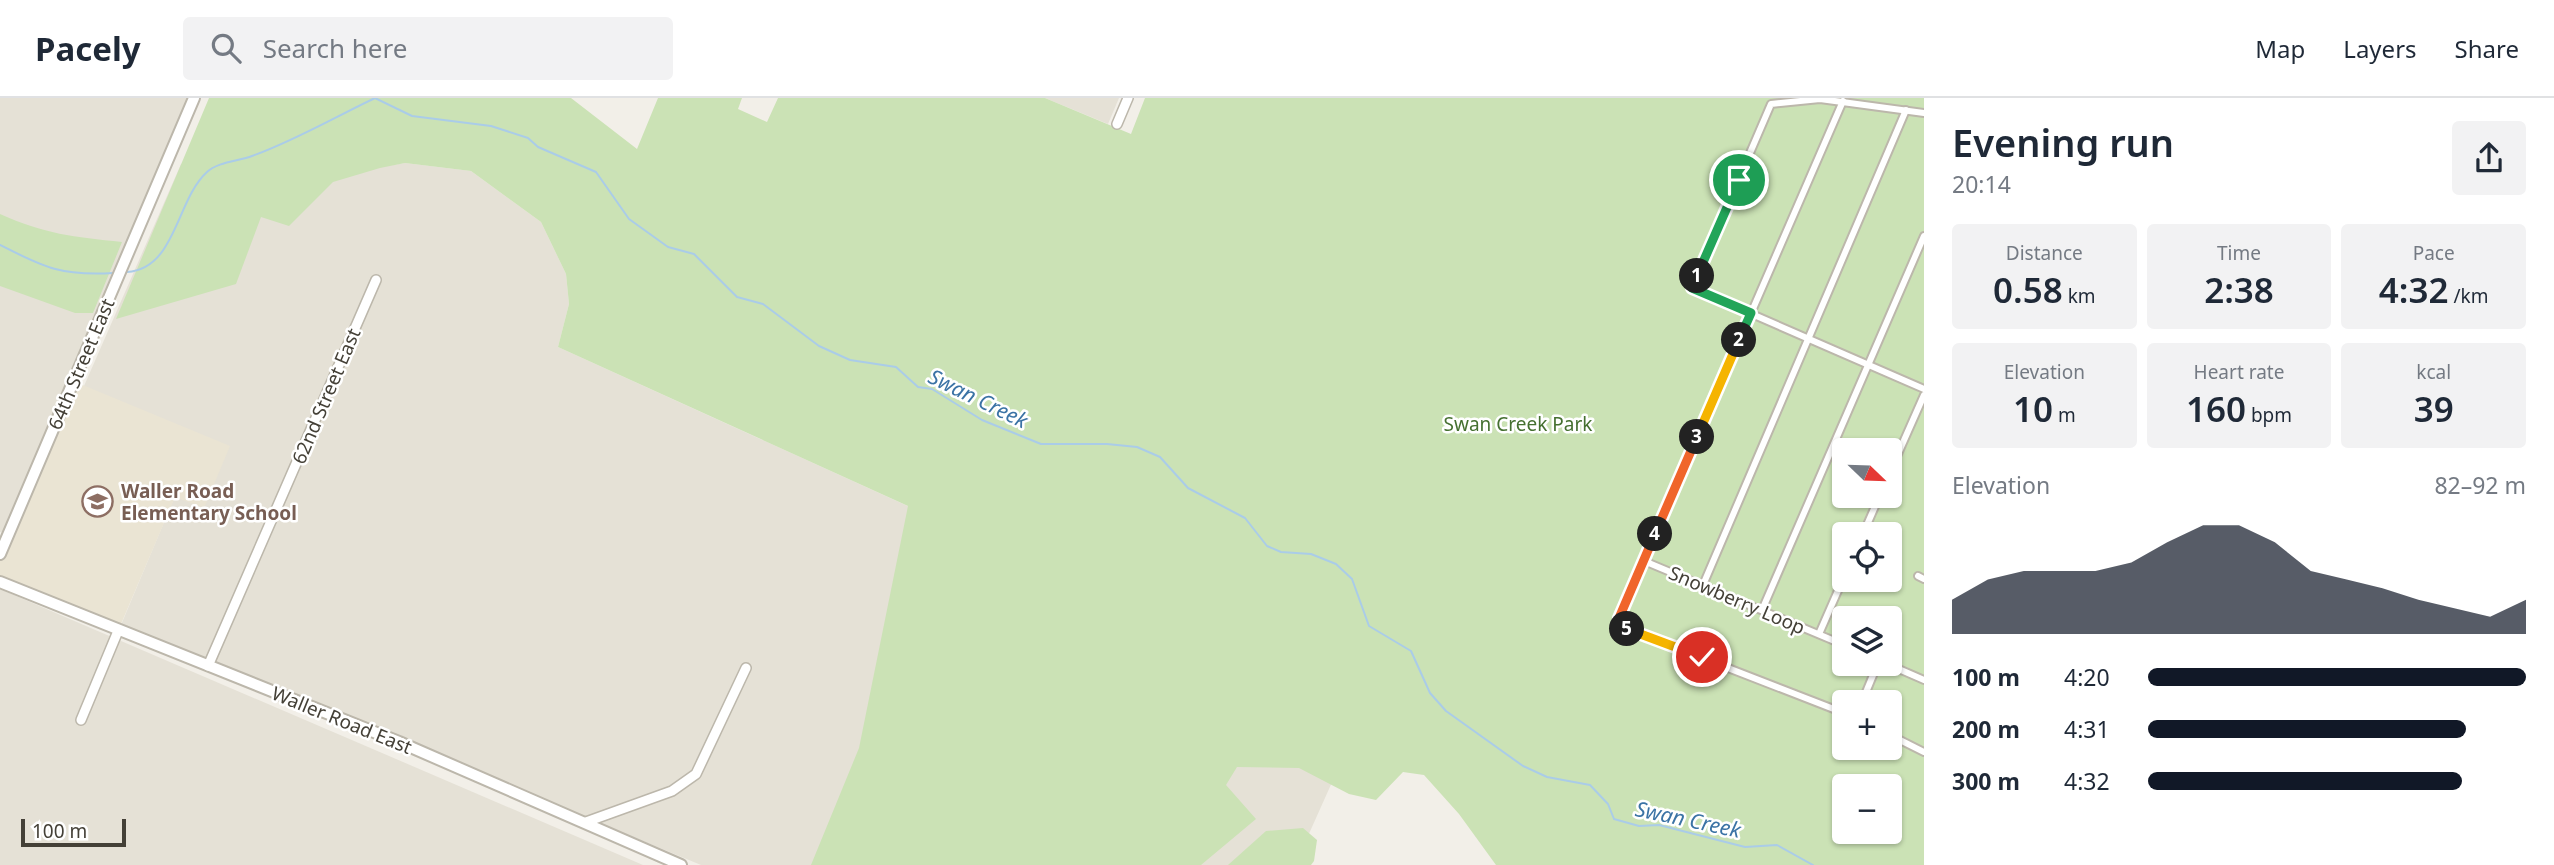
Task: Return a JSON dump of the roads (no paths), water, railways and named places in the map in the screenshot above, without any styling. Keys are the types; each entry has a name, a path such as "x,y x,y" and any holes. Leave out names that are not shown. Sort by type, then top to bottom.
{"street":[{"name":"64th Street East","path":"0,554 194,98"},
{"path":"1117,124 1128,98"},
{"path":"1924,113 1843,101 1809,99 1771,104 1692,288 1924,389"},
{"name":"Snowberry Loop","path":"1832,640 1644,561 1843,101"},
{"path":"1703,585 1906,110"},
{"path":"1762,610 1924,236"},
{"name":"62nd Street East","path":"208,666 376,280"},
{"path":"1902,445 1924,395"},
{"path":"1644,561 1619,618 1625,628 1832,708"},
{"name":"Waller Road East","path":"0,582 399,742 681,865"},
{"path":"1819,634 1837,592"},
{"path":"81,720 118,631"},
{"path":"586,822 672,791 696,774 746,668"},
{"path":"1902,670 1924,680"},
{"path":"1902,741 1924,752"}],"waterway":[{"name":"Swan Creek","path":"127,272 143,268 156,259 166,246 197,184 211,169 283,143 375,98 412,116 491,126 528,138 538,147 596,172 629,219 668,247 694,254 737,297 763,304 819,346 850,360 896,367 918,387 932,389 982,420 1041,444 1137,447 1160,457 1188,488 1245,518 1267,546 1281,552 1311,554 1336,564 1352,579 1369,626 1411,651 1430,693 1446,711 1523,766 1547,777 1590,785 1608,804 1614,819 1639,826 1659,825 1745,847 1777,845 1813,865"},
{"name":"Swan Creek","path":"0,245 54,269 80,273 113,273"}],"place":[{"name":"Waller Road Elementary School","path":"98,502"}],"park label":[{"name":"Swan Creek Park","path":"1518,424"}]}
